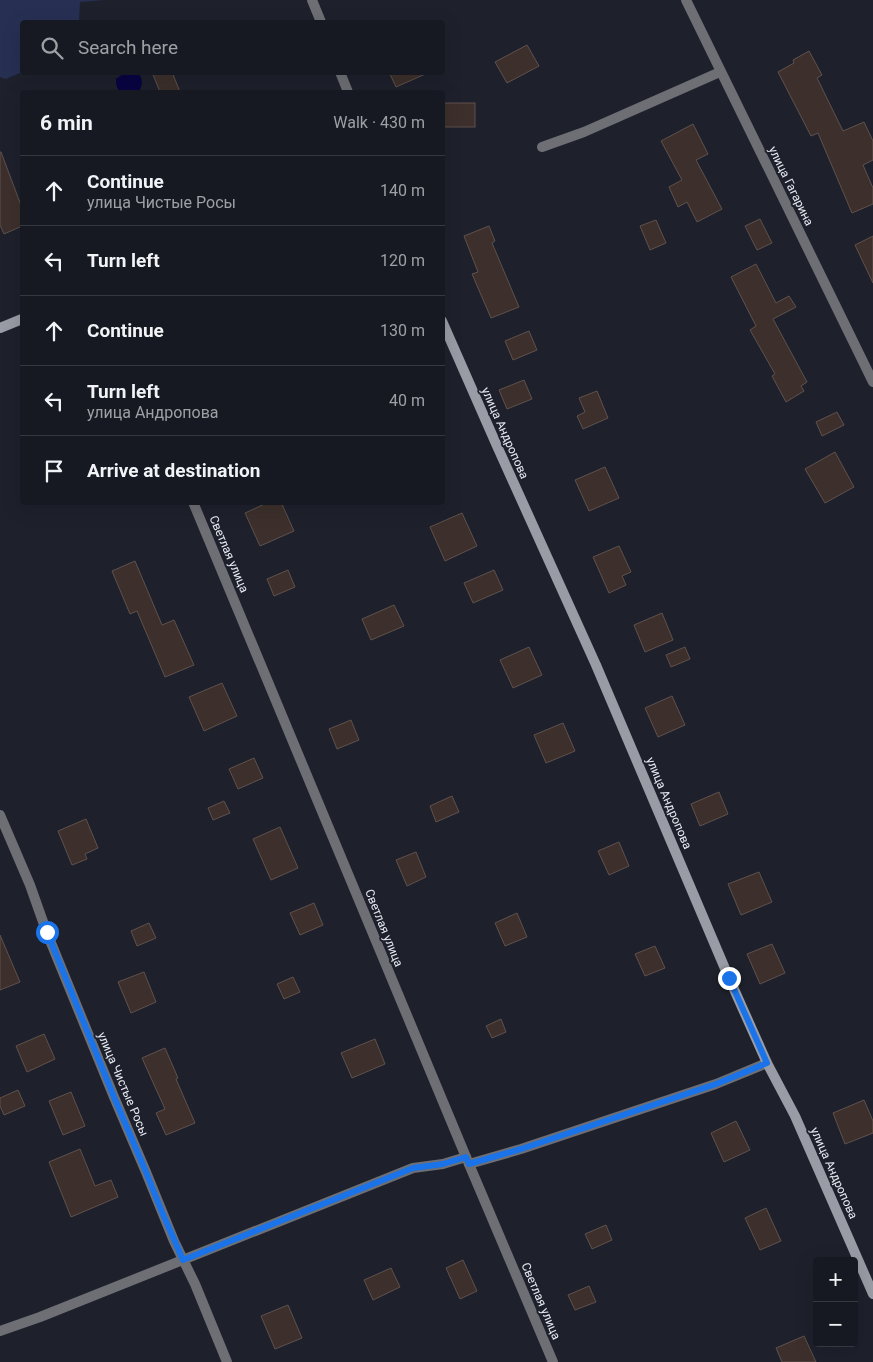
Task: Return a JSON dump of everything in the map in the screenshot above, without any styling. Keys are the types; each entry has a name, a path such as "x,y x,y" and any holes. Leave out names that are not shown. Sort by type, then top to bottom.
{"street":[{"path":"312,0 320,20"},
{"name":"улица Гагарина","path":"686,0 873,382"},
{"path":"542,147 584,132 720,72"},
{"path":"341,75 347,90"},
{"path":"0,328 20,320"},
{"name":"улица Андропова","path":"445,328 496,446 596,665 729,978 767,1063 795,1116 873,1294"},
{"name":"Светлая улица","path":"194,505 553,1362"},
{"name":"улица Чистые Росы","path":"0,814 114,1097 227,1362"},
{"path":"0,1331 40,1317 413,1168 521,1149 707,1088 767,1063"}],"shaded area":[{"path":"0,0 104,0 80,2 79,20 20,20 20,73 6,79 0,77"},
{"path":"122,75 139,75 142,82 141,87 140,90 118,90 116,79"}],"building":[{"path":"527,45 539,66 507,83 495,62"},
{"path":"809,51 822,75 817,78 843,131 864,122 873,141 873,160 863,165 873,188 873,204 852,213 818,133 811,136 778,72 794,63 793,60"},
{"path":"153,75 173,75 179,90 159,90"},
{"path":"390,75 423,75 396,87"},
{"path":"445,103 475,103 475,127 445,127"},
{"path":"693,124 708,154 696,160 722,209 697,222 687,202 678,207 669,187 682,180 661,141"},
{"path":"1,152 20,203 20,227 4,234 0,225"},
{"path":"760,219 772,243 757,250 745,226"},
{"path":"656,220 666,243 650,250 640,226"},
{"path":"489,226 495,241 492,243 519,307 491,318 472,274 478,272 464,236"},
{"path":"873,236 873,283 855,245"},
{"path":"756,264 776,303 789,296 796,307 773,319 807,382 801,386 804,391 786,402 772,376 775,374 750,330 756,326 731,277"},
{"path":"529,331 537,350 513,360 505,341"},
{"path":"524,380 532,399 507,409 499,390"},
{"path":"597,391 608,418 583,429 577,416 585,412 579,398"},
{"path":"837,412 844,425 822,436 816,422"},
{"path":"835,452 854,487 825,503 805,469"},
{"path":"605,467 619,498 589,511 575,480"},
{"path":"262,505 282,505 294,531 260,546 245,513"},
{"path":"462,513 477,546 445,561 430,527"},
{"path":"619,546 631,572 622,576 626,585 609,593 593,557"},
{"path":"135,561 162,625 174,620 194,665 165,677 137,611 130,614 112,571"},
{"path":"288,570 295,587 274,596 267,579"},
{"path":"494,570 503,590 473,603 464,583"},
{"path":"394,605 404,626 371,640 362,619"},
{"path":"662,613 673,640 645,652 634,625"},
{"path":"529,647 542,675 513,688 500,660"},
{"path":"685,647 690,659 671,667 666,655"},
{"path":"222,683 237,716 204,731 189,697"},
{"path":"672,696 685,725 658,737 645,708"},
{"path":"351,720 359,740 337,749 329,729"},
{"path":"563,723 575,751 546,763 534,735"},
{"path":"254,758 263,778 238,789 229,769"},
{"path":"719,792 728,814 700,826 691,804"},
{"path":"452,796 459,812 436,822 430,806"},
{"path":"224,801 230,813 213,820 208,808"},
{"path":"86,819 98,848 85,854 87,859 72,865 58,831"},
{"path":"280,827 298,868 271,880 253,839"},
{"path":"619,842 629,866 609,875 598,851"},
{"path":"416,852 426,877 407,886 396,860"},
{"path":"759,872 772,902 741,915 728,884"},
{"path":"314,903 323,925 300,935 290,913"},
{"path":"517,913 527,937 505,946 495,923"},
{"path":"149,923 156,938 137,946 131,931"},
{"path":"0,935 20,982 0,990"},
{"path":"772,944 785,973 760,984 747,954"},
{"path":"655,946 665,968 645,976 635,954"},
{"path":"144,972 156,1002 131,1013 118,982"},
{"path":"293,977 300,992 284,999 277,984"},
{"path":"501,1019 506,1032 492,1038 486,1026"},
{"path":"44,1034 55,1059 27,1072 16,1046"},
{"path":"375,1039 385,1064 352,1078 341,1053"},
{"path":"165,1048 195,1123 166,1135 156,1113 165,1109 142,1058"},
{"path":"18,1090 25,1106 4,1115 0,1106 0,1098"},
{"path":"71,1092 85,1126 63,1135 49,1101"},
{"path":"864,1100 873,1121 873,1133 845,1144 833,1113"},
{"path":"736,1121 750,1150 724,1162 711,1133"},
{"path":"80,1149 95,1186 111,1180 118,1197 71,1217 49,1162"},
{"path":"766,1208 781,1241 760,1250 745,1218"},
{"path":"606,1225 612,1240 592,1249 585,1234"},
{"path":"463,1260 477,1291 460,1299 446,1268"},
{"path":"391,1268 400,1287 373,1300 364,1280"},
{"path":"589,1286 596,1302 575,1310 568,1295"},
{"path":"288,1305 302,1338 275,1349 261,1316"},
{"path":"804,1336 816,1362 782,1362 776,1348"}],"route":[{"path":"47,932 183,1260 413,1168 443,1164 466,1157 469,1164 521,1149 716,1084 767,1063 729,978"}]}
